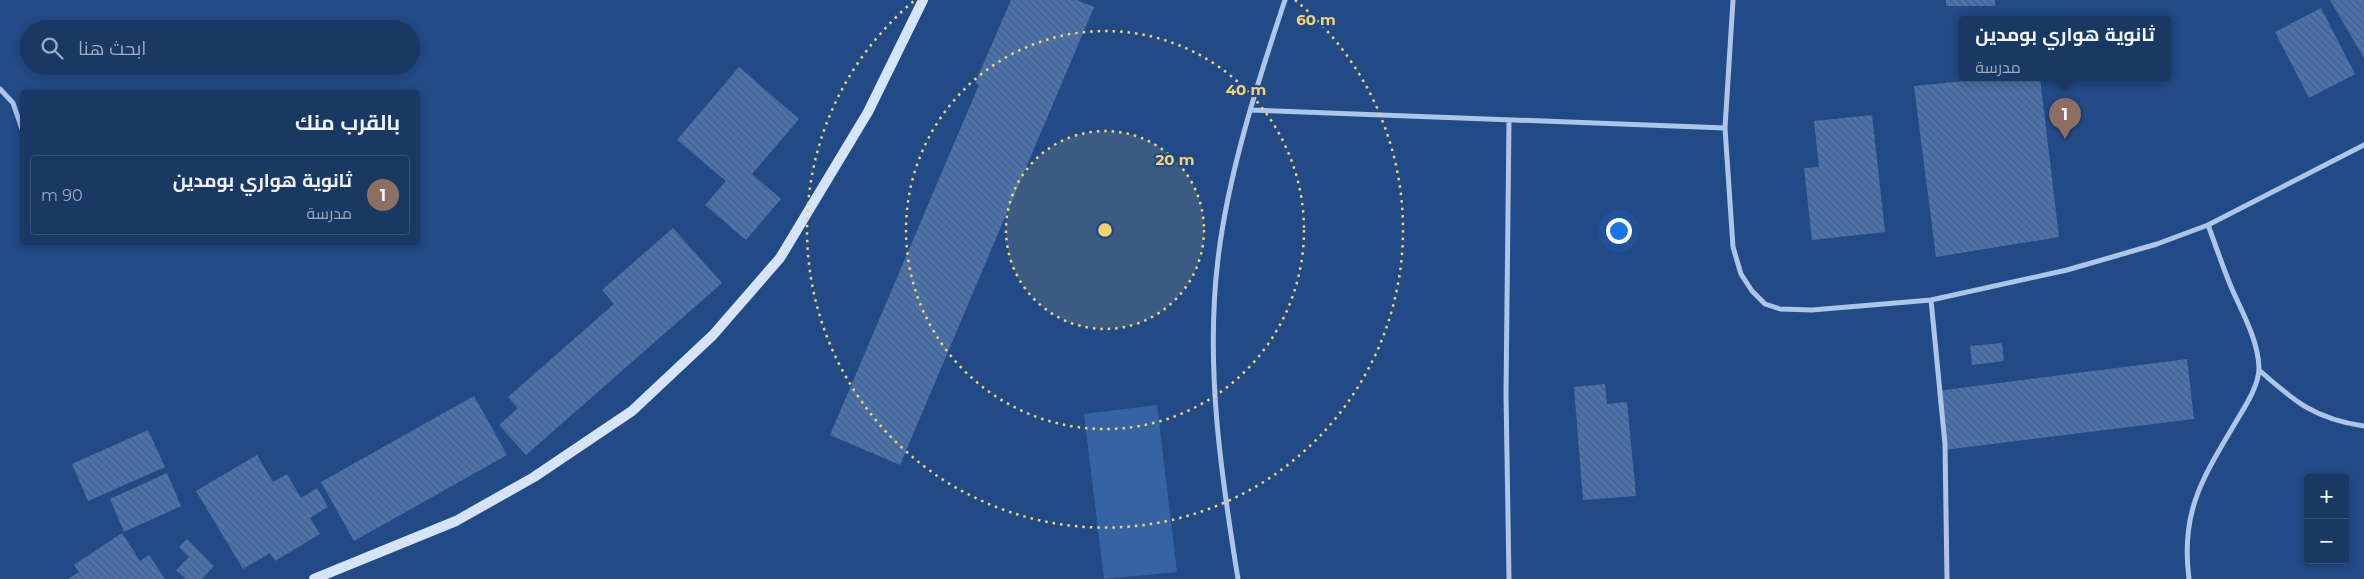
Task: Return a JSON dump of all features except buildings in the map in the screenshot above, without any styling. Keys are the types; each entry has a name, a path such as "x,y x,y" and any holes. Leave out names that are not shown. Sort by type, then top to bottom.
{"street":[{"path":"314,579 456,521 534,477 632,411 713,335 780,258 868,112 923,0"},
{"path":"1238,579 1226,504 1217,420 1213,339 1218,260 1229,196 1251,110 1285,0"},
{"path":"1733,0 1725,128 1733,247 1741,274 1752,291 1765,304 1780,309 1812,310 1931,300 2067,270 2157,244 2208,225 2364,145"},
{"path":"0,89 13,103 20,123"},
{"path":"1251,110 1725,128"},
{"path":"1509,120 1506,394 1509,579"},
{"path":"2189,579 2186,554 2189,516 2199,486 2245,406 2259,370 2258,354 2250,330 2208,225"},
{"path":"1931,300 1945,444 1947,579"},
{"path":"2259,370 2291,398 2310,410 2338,422 2364,426"}],"shaded area":[{"path":"1157,405 1177,572 1104,579 1084,414"}],"place":[{"name":"ثانوية هواري بومدين","path":"2065,139"}]}
